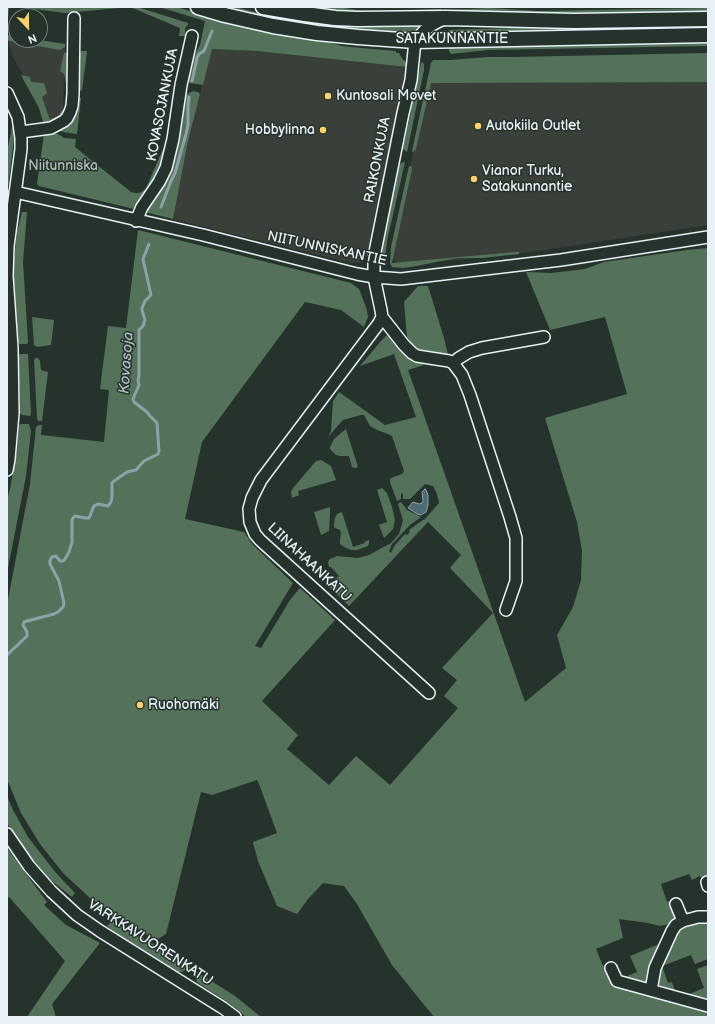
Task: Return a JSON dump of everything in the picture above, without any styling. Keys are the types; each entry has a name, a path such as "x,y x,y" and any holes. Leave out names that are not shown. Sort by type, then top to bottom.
{"main road":[{"name":"SATAKUNNANTIE","path":"198,7 273,26 310,32 351,37 415,41 708,35"},
{"name":"SATAKUNNANTIE","path":"263,7 335,18 357,19 446,18 574,21 708,19"}],"street":[{"path":"21,132 51,128 64,121 70,112 73,94 74,18"},
{"path":"415,41 425,30 446,18"},
{"name":"KOVASOJANKUJA","path":"136,221 142,207 159,182 166,168 173,139 181,85 192,36"},
{"name":"RAIKONKUJA","path":"374,277 374,257 411,80 415,41"},
{"path":"7,93 18,117 21,132 21,149 8,253 7,276 12,348 13,399 7,470"},
{"name":"NIITUNNISKANTIE","path":"15,192 136,221 203,235 357,274 401,279 561,260 708,237"},
{"path":"374,277 382,317 404,345 417,356 453,363 462,376 470,395 516,538 516,581 506,610"},
{"name":"LIINAHAANKATU","path":"382,317 261,480 252,498 249,515 250,522 256,534 267,547 429,693"},
{"path":"453,363 458,358 469,352 482,348 544,337"},
{"name":"VARKKAVUORENKATU","path":"7,834 38,877 77,915 235,1017"},
{"path":"676,904 683,921"},
{"path":"651,990 655,968 676,925 683,921 708,916"},
{"path":"611,968 617,981 708,1006"}],"shaded area":[{"path":"48,41 65,44 63,109 54,123 43,117 35,96 13,57 10,48 48,48"},
{"path":"212,49 257,51 407,67 367,253 362,261 352,263 338,260 173,219 188,141"},
{"path":"431,69 708,73 708,225 524,253 400,267 391,256"}],"green space":[{"path":"7,7 9,7 8,40"},
{"path":"19,7 130,7 65,13 48,11 48,8"},
{"path":"130,7 137,7 188,23 185,28 185,36 179,36 180,28"},
{"path":"159,7 176,7 212,17 313,38 342,46 396,51 396,53 399,53 408,65 408,75 400,105 407,67 257,51 212,49 203,85 190,83 187,79 188,73 200,45 205,21"},
{"path":"220,7 235,7 302,20 422,25 413,33 343,30 255,16"},
{"path":"299,7 340,7 362,11 441,9 441,12 343,13"},
{"path":"489,8 538,11 708,8 708,14 570,14 488,11 448,12 448,10"},
{"path":"708,25 708,30 448,34 449,30 515,28 527,26 557,28"},
{"path":"708,40 708,46 488,50 451,54 448,45"},
{"path":"48,41 65,44 65,47 60,50 48,48"},
{"path":"67,52 71,68 69,100 67,100 64,74 60,71 64,53"},
{"path":"79,52 87,52 82,90 80,91 77,89"},
{"path":"708,53 708,82 431,83 416,149 413,152 412,151 431,63 433,60 488,57"},
{"path":"422,62 424,64 424,70 407,152 403,149"},
{"path":"21,75 30,77 31,82 44,83 47,93 42,97 50,120 58,116 63,109 65,109 66,112 64,117 44,125 39,108"},
{"path":"193,91 200,94 188,141 173,219 145,212 165,175 183,97"},
{"path":"78,98 81,98 77,134 59,131 58,130"},
{"path":"13,123 14,139 7,196 7,151"},
{"name":"Niitunniska","path":"44,134 58,134 64,138 76,139 75,147 131,192 135,193 139,193 146,188 167,140 169,143 164,163 139,205 134,209 39,186 37,184"},
{"path":"405,162 387,241 385,258 381,260 381,246 399,166 401,163"},
{"path":"409,166 412,167 412,169 392,263 516,252 519,252 519,254 482,258 457,258 403,268 392,267 390,263 391,247"},
{"path":"22,212 27,212 23,262 27,344 18,343 13,281 17,232"},
{"path":"138,230 351,283 359,289 367,310 368,317 364,327 341,310 305,302 202,442 185,519 244,532 253,545 293,583 255,646 261,648 290,600 300,588 335,620 262,701 298,735 287,749 329,785 356,756 390,785 458,708 444,696 457,680 442,668 493,613 450,568 461,555 428,522 349,606 327,585 339,576 331,567 329,567 328,562 330,559 337,556 358,558 369,555 391,543 399,534 403,520 398,504 399,503 401,502 407,510 421,517 410,525 392,544 389,551 391,553 395,545 405,534 407,535 410,532 409,530 424,520 439,503 433,486 425,484 410,499 403,499 403,493 401,494 401,499 397,501 390,479 402,474 404,471 392,436 370,426 364,415 343,420 328,437 331,431 333,401 339,392 385,425 416,417 394,354 360,366 390,332 412,359 424,365 408,370 525,702 566,668 557,635 573,607 581,580 582,551 577,522 545,418 627,394 605,317 550,330 526,272 551,273 585,269 604,262 708,248 708,893 700,876 692,880 689,874 661,884 667,902 670,901 675,916 673,921 669,924 660,926 619,919 623,938 596,949 603,966 605,965 611,979 622,988 708,1010 708,1017 434,1017 392,965 357,904 344,886 323,883 308,899 297,914 277,906 258,861 253,842 277,833 257,780 212,795 201,792 166,934 158,939 154,939 90,898 63,873 40,844 21,813 7,779 7,605 30,484 36,427 42,425 41,435 104,442 109,390 100,389 108,326 126,328"},
{"path":"418,286 428,286 448,355 421,351 413,346 407,337 404,302"},
{"path":"32,317 54,320 51,345 37,347 34,345"},
{"path":"28,354 30,416 22,415 20,413 19,355"},
{"path":"36,358 40,361 41,370 48,372 42,421 38,421 37,418 34,360"},
{"path":"29,424 31,431 26,476 7,573 7,500 17,450 19,425"},
{"path":"346,429 358,467 355,468 352,467 349,456 336,455 330,449 334,439"},
{"path":"321,460 331,466 336,480 298,491 299,495 292,498 291,492 293,488 316,461"},
{"path":"382,488 387,493 395,520 393,529 384,538 379,525 387,522 377,490"},
{"path":"330,507 329,531 321,535 314,512"},
{"path":"342,512 353,547 369,540 368,546 357,550 351,550 340,544 341,533 340,530 334,527 334,525 337,514"},
{"path":"7,796 28,837 56,873 75,893 72,897 47,877 10,829 7,822"},
{"path":"7,848 47,902 44,905 66,925 100,943 52,1004 56,1017 27,1017 65,961 7,896"},
{"path":"708,918 708,959 695,964 691,955 662,966 668,983 672,982 676,994 620,979 637,972 630,956 669,940 680,926"},
{"path":"113,920 191,967 182,972 178,972 114,932 107,926"},
{"path":"708,965 708,1002 687,995 704,988 697,969"},
{"path":"197,972 235,996 261,1017 246,1017 229,1003 197,982"}],"water":[{"path":"425,489 428,495 428,505 426,512 421,515 408,508 413,502 419,504 422,503 422,492"}],"waterway":[{"name":"Kovasoja","path":"192,81 197,58 199,54 204,51 212,31"},
{"name":"Kovasoja","path":"161,207 175,173 186,134 188,125 189,97"},
{"name":"Kovasoja","path":"7,655 27,636 27,632 23,625 24,622 54,614 63,607 64,603 59,581 50,564 50,560 52,557 56,556 60,561 63,561 69,552 72,542 73,518 75,516 89,518 94,506 98,504 108,506 112,497 112,483 127,472 136,470 144,461 158,454 157,423 147,412 134,402 133,399 139,385 139,330 143,326 145,320 142,308 145,301 151,295 143,259 149,244"}],"place":[{"name":"Kuntosali Movet","path":"328,96"},
{"name":"Autokiila Outlet","path":"478,126"},
{"name":"Hobbylinna","path":"323,130"},
{"name":"Vianor Turku, Satakunnantie","path":"474,179"},
{"name":"Ruohomäki","path":"140,705"}]}
